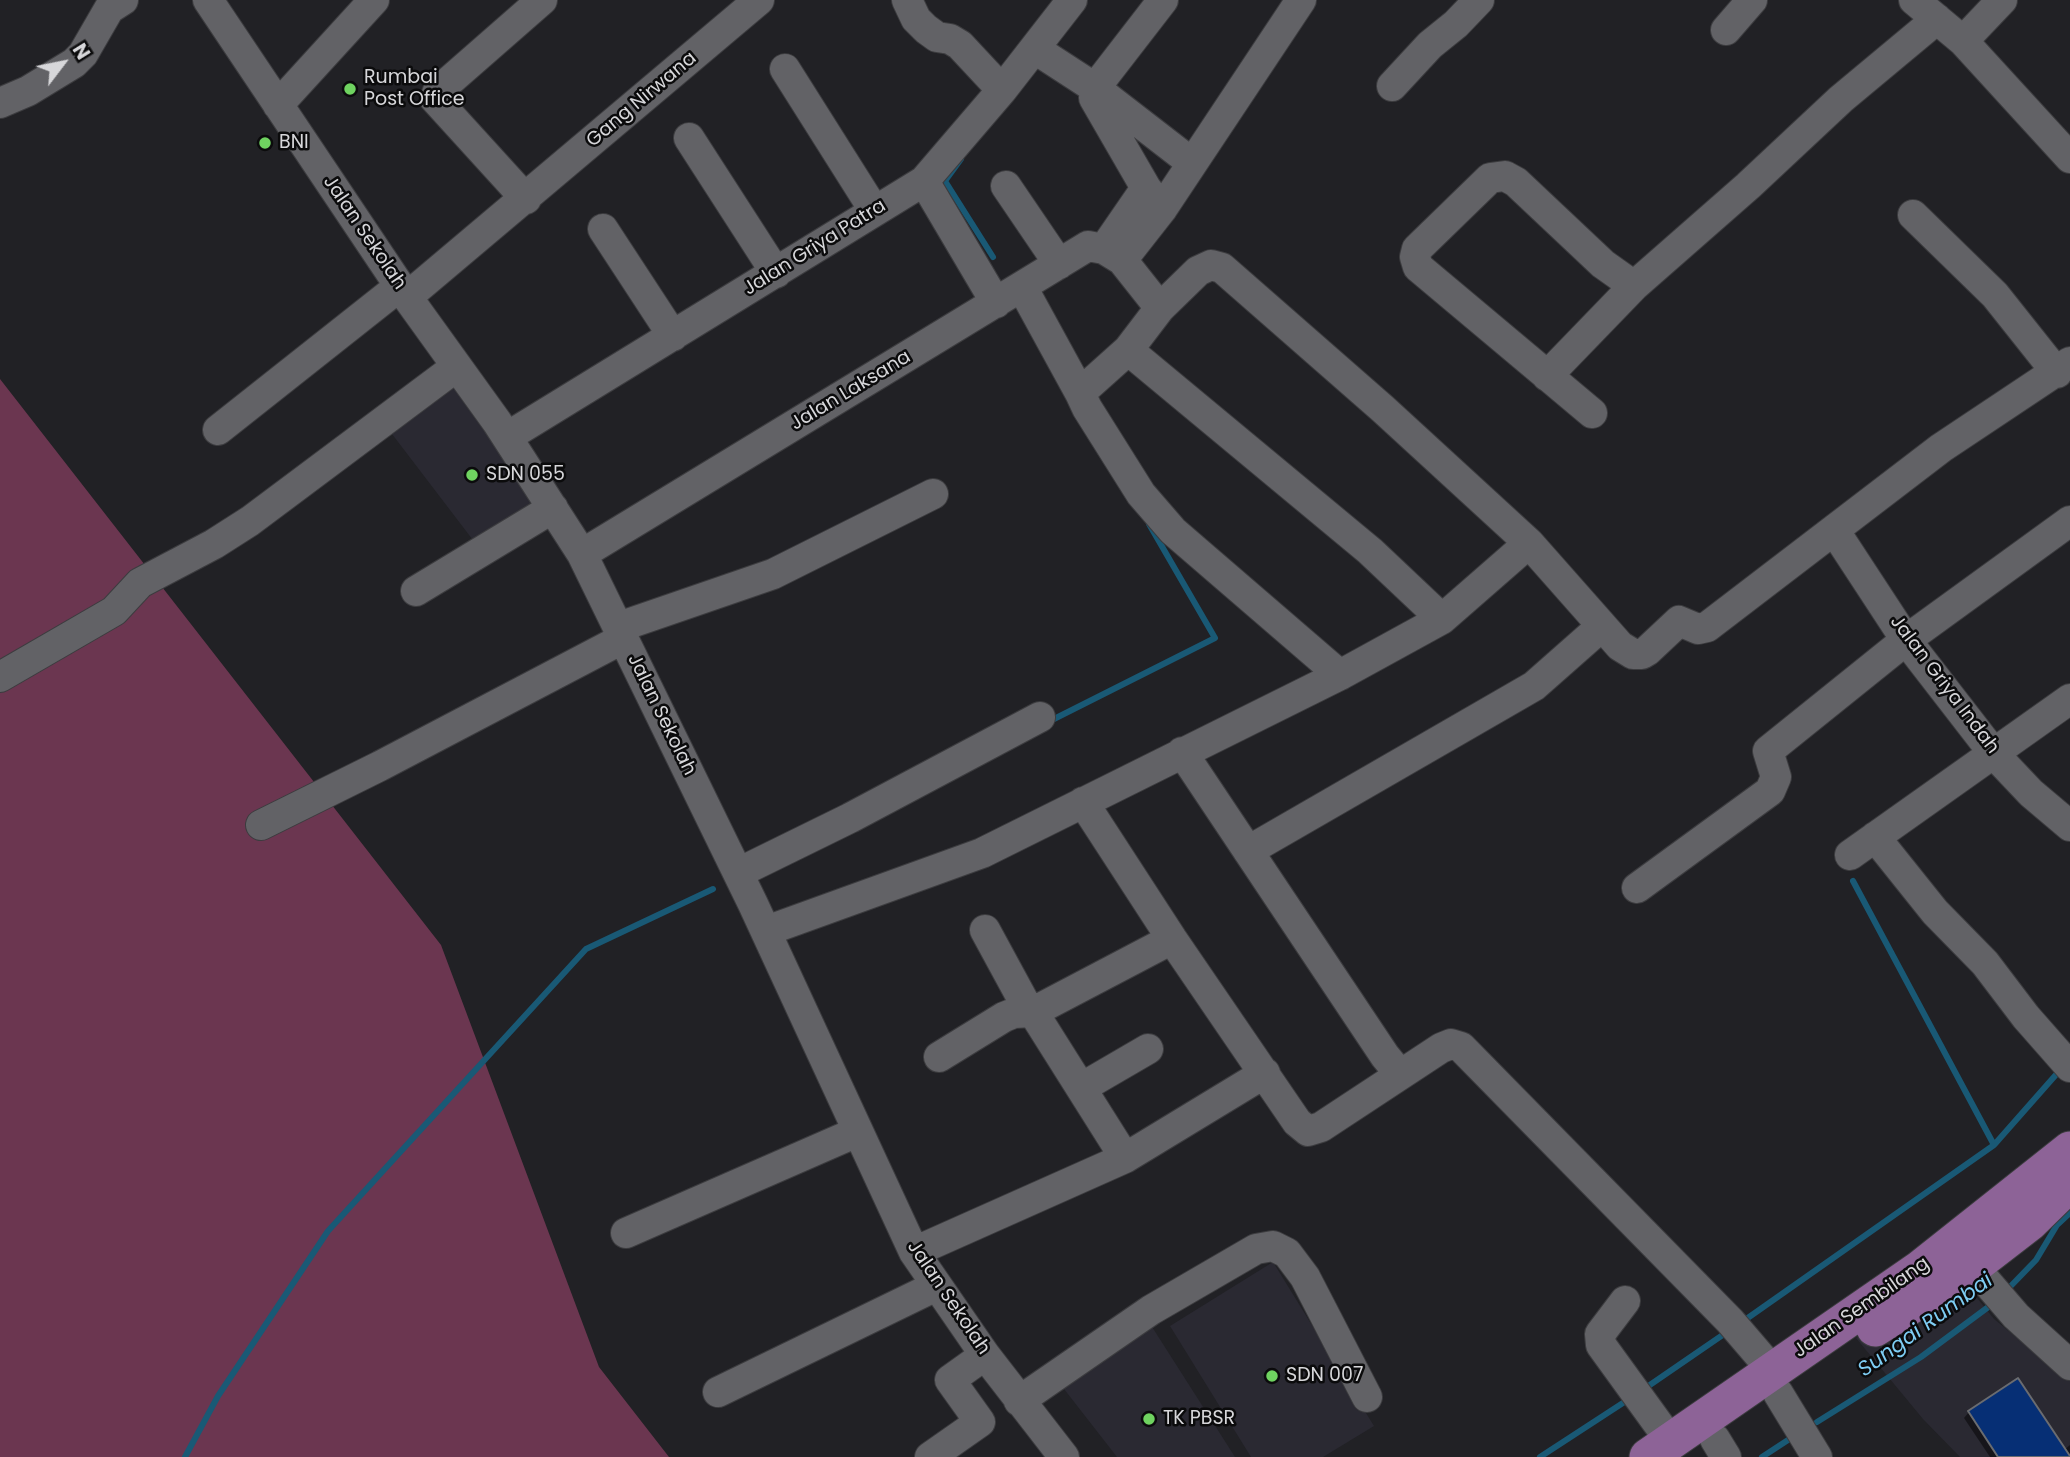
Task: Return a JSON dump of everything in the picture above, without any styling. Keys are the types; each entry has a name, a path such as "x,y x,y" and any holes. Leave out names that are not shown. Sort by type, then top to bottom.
{"main road":[{"name":"Jalan Sembilang","path":"1690,1451 2070,1150"},
{"name":"Jalan Sembilang","path":"1775,1381 1980,1275 2070,1183"}],"street":[{"path":"0,103 28,91 74,63 83,54 109,9 123,0"},
{"name":"Jalan Sekolah","path":"208,0 403,292 507,438 583,554 766,931 914,1252 985,1355 1064,1457"},
{"path":"278,105 374,0"},
{"path":"526,199 435,99 438,91 542,0"},
{"name":"Gang Nirwana","path":"218,430 526,199 758,0"},
{"path":"906,0 916,19 926,29 937,37 950,39 960,45 1002,90"},
{"name":"Jalan Griya Patra","path":"507,438 924,181 1002,90 1040,53 1072,0"},
{"path":"1154,198 1094,98 1095,88 1163,0"},
{"path":"1160,308 1113,255 1154,198 1192,163 1301,0"},
{"path":"1392,86 1430,45 1456,24 1479,0"},
{"path":"1727,30 1752,0"},
{"path":"1914,0 1963,41 2070,158"},
{"path":"1963,41 2002,0"},
{"path":"1547,376 1634,286 1748,186 1841,99 1937,19"},
{"path":"1040,53 1095,88 1192,163"},
{"path":"785,69 874,210"},
{"path":"690,138 776,273"},
{"path":"1592,414 1418,267 1415,257 1417,249 1490,178 1505,176 1516,182 1603,264 1634,286"},
{"path":"924,181 996,303"},
{"path":"1006,186 1059,264"},
{"path":"1080,393 1128,350 1160,308 1198,271 1211,265 1222,268 1383,409 1529,543 1620,646 1633,654 1642,654 1679,621 1698,629 1707,627 1941,448 2064,368 1996,295 1913,215"},
{"path":"604,229 673,336"},
{"name":"Jalan Laksana","path":"583,554 1088,246 1113,255"},
{"path":"1022,287 1087,408 1141,494 1173,531 1340,675"},
{"path":"1128,350 1370,551 1441,619"},
{"path":"0,677 114,611 140,583 214,544 250,521 456,367"},
{"path":"261,825 404,754 621,633 773,575 933,494"},
{"path":"416,591 553,508"},
{"path":"1637,888 1770,791 1776,778 1768,751 1906,640 2070,521"},
{"name":"Jalan Griya Indah","path":"1834,530 1906,640 1995,755 2031,793 2070,827"},
{"path":"766,931 982,853 1340,675 1441,619 1529,543"},
{"path":"1248,852 1534,686 1602,626"},
{"path":"1850,855 1995,755 2070,699"},
{"path":"739,875 1040,718"},
{"path":"1182,752 1399,1073"},
{"path":"1083,802 1172,939 1297,1122 1308,1132 1321,1127 1399,1073 1441,1048 1451,1044 1461,1047 1737,1330 1775,1381 1817,1457"},
{"path":"1875,837 1936,912 1985,963 2066,1064"},
{"path":"985,930 1031,1011 1125,1158"},
{"path":"939,1057 1004,1017 1031,1011 1172,939"},
{"path":"1082,1087 1148,1049"},
{"path":"914,1252 1125,1158 1265,1073"},
{"path":"626,1233 857,1132"},
{"path":"1019,1401 1151,1310 1256,1249 1273,1246 1287,1253 1305,1277 1367,1397"},
{"path":"1980,1275 2016,1316 2070,1365"},
{"path":"718,1392 936,1286"},
{"path":"1625,1301 1601,1334 1601,1345 1690,1451"},
{"path":"930,1457 980,1422 950,1380 985,1355"}],"shaded area":[{"path":"0,379 441,945 599,1367 669,1457 0,1457"},
{"name":"SDN 055","path":"455,384 541,504 479,548 392,434"},
{"name":"SDN 007","path":"1273,1262 1374,1426 1323,1457 1251,1457 1170,1326"},
{"path":"1953,1268 1994,1319 2070,1381 2070,1457 1960,1457 1923,1419 1856,1338"},
{"name":"TK PBSR","path":"1147,1319 1235,1457 1117,1457 1057,1380"}],"building":[{"path":"2018,1378 2070,1457 1998,1457 1968,1411"}],"waterway":[{"path":"961,159 945,181 993,257"},
{"path":"1048,722 1215,638 1149,524"},
{"path":"1853,881 1994,1145"},
{"path":"185,1457 218,1396 328,1231 586,949 713,889"},
{"path":"1742,1322 1994,1145 2061,1069"},
{"name":"Sungai Rumbai","path":"2005,1292 2036,1260 2057,1225 2070,1213"},
{"name":"Sungai Rumbai","path":"1817,1422 1921,1357 1995,1302"},
{"path":"1644,1389 1727,1332"},
{"path":"1540,1457 1629,1399"},
{"name":"Sungai Rumbai","path":"1762,1457 1788,1440"}],"place":[{"name":"Rumbai Post Office","path":"350,89"},
{"name":"BNI","path":"265,143"},
{"name":"SDN 055","path":"472,475"},
{"name":"SDN 007","path":"1272,1376"},
{"name":"TK PBSR","path":"1149,1419"}]}
